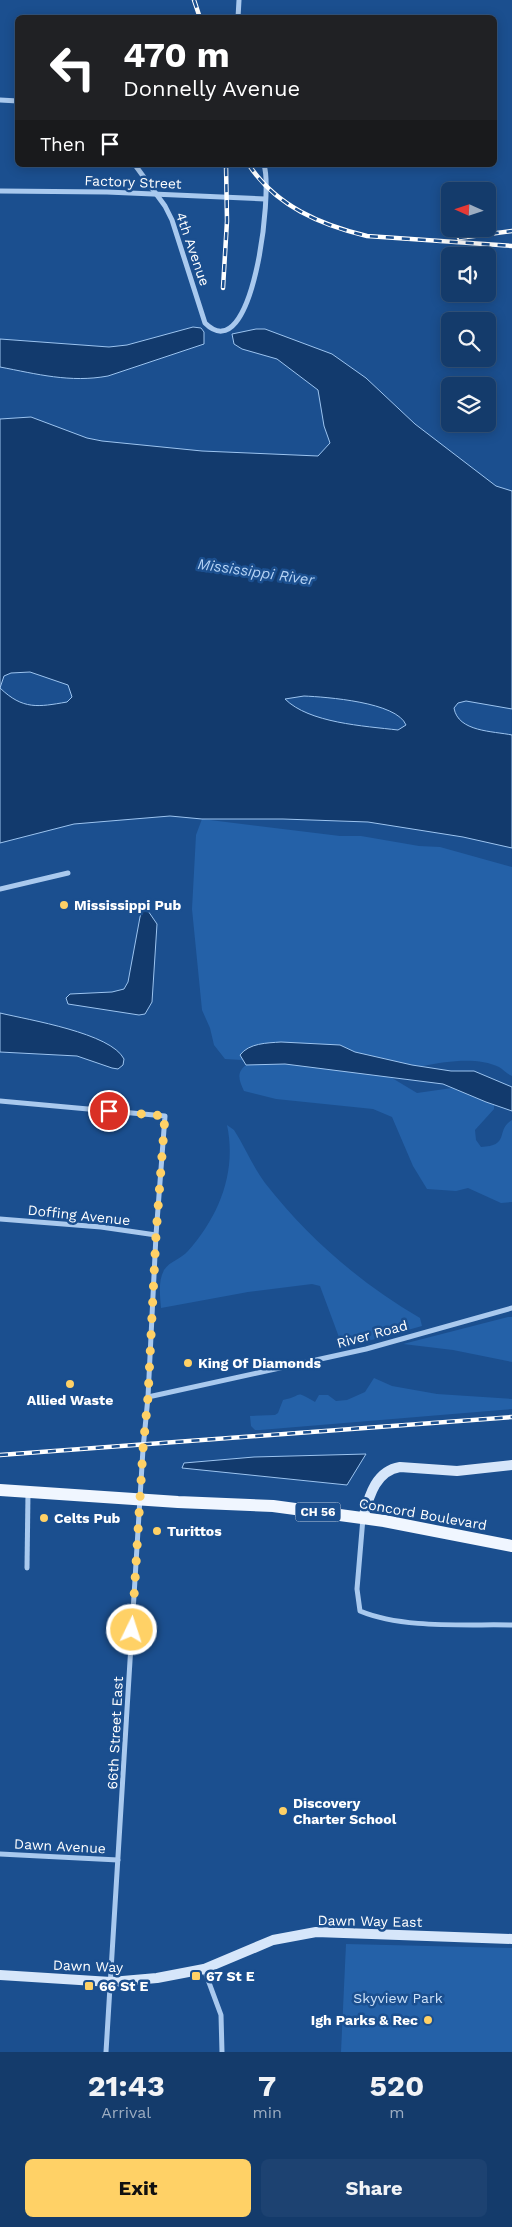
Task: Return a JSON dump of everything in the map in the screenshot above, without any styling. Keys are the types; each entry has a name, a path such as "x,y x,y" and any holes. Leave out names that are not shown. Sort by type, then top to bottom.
{"main road":[{"name":"Concord Boulevard","path":"0,1490 140,1500 273,1506 363,1518 512,1546"}],"street":[{"path":"238,15 239,0"},
{"path":"0,100 15,100"},
{"name":"4th Avenue","path":"136,167 172,220 205,323 212,330 221,331 229,329 241,315 252,289 262,239 265,199"},
{"path":"265,167 267,173 265,199"},
{"name":"Factory Street","path":"0,190 265,199"},
{"path":"0,889 68,873"},
{"name":"66th Street East","path":"0,1101 165,1116 106,2052"},
{"name":"Doffing Avenue","path":"0,1219 102,1227 156,1235"},
{"name":"River Road","path":"148,1397 356,1351 512,1308"},
{"path":"512,1465 458,1471 400,1467 392,1468 381,1476 374,1486 363,1518 357,1588 360,1611 377,1618 404,1622 512,1625"},
{"path":"27,1568 28,1492"},
{"name":"Dawn Avenue","path":"0,1854 118,1860"},
{"name":"Dawn Way East","path":"204,1969 273,1940 316,1932 512,1939"},
{"path":"204,1969 220,2015 222,2052"},
{"name":"Dawn Way","path":"0,1975 111,1982 156,1978 204,1969"}],"green space":[{"path":"202,819 340,836 361,836 419,846 440,847 512,867 512,1076 499,1067 487,1063 458,1061 426,1065 385,1076 392,1078 417,1093 452,1088 494,1105 494,1109 475,1130 476,1140 481,1147 490,1146 500,1141 504,1128 512,1120 512,1202 501,1203 468,1188 456,1191 427,1189 413,1166 392,1117 373,1109 276,1099 244,1091 239,1077 246,1065 242,1060 225,1059 214,1045 210,1028 202,1010 192,909 196,835"},
{"path":"227,1125 234,1130 265,1183 317,1241 377,1290 420,1318 422,1326 343,1348 320,1286 312,1284 248,1292 161,1308 160,1284 164,1270 169,1264 185,1254 199,1237 217,1208 223,1192 229,1160"},
{"path":"512,1317 512,1362 453,1350 403,1344"},
{"path":"374,1378 392,1386 437,1394 512,1399 512,1409 260,1430 255,1430 251,1426 250,1416 275,1415 278,1413 283,1400 301,1395 315,1402 319,1395 328,1395 336,1401 347,1400 365,1392"},
{"name":"Skyview Park","path":"346,1944 512,1948 512,2052 341,2052"}],"water":[{"path":"193,327 201,328 204,332 204,344 108,376 80,379 67,378 0,367 0,339 109,347 127,345"},
{"name":"Mississippi River","path":"265,329 332,354 366,378 415,424 496,486 512,491 512,709 466,701 458,703 454,708 462,722 469,726 512,735 512,848 463,837 368,822 202,819 170,816 74,824 0,843 0,688 0,419 31,417 87,438 102,441 202,451 318,456 330,443 324,426 318,390 277,359 242,349 234,344 232,334","holes":["30,672 68,685 72,697 67,702 48,705 39,706 24,703 16,700 0,688 4,676 11,673","304,696 360,702 376,706 400,717 406,725 398,730 338,722 308,713 295,707 285,699"]},
{"path":"144,905 157,924 152,1002 145,1014 139,1015 68,1004 66,998 70,994 112,992 124,989 128,982"},
{"path":"0,1013 87,1035 116,1050 124,1059 123,1065 118,1069 77,1056 0,1052"},
{"path":"281,1042 340,1045 355,1052 412,1065 451,1071 474,1071 512,1087 512,1111 443,1084 285,1064 246,1065 240,1055 253,1046"},
{"path":"366,1454 347,1485 182,1468 184,1463 254,1457"}],"railway":[{"path":"194,0 199,15"},
{"path":"223,288 227,221 226,167"},
{"path":"251,167 272,192 286,203 317,220 333,226 367,236 512,246"},
{"path":"496,233 512,231"},
{"path":"0,1455 512,1417"}],"place":[{"name":"Mississippi Pub","path":"64,905"},
{"name":"King Of Diamonds","path":"188,1363"},
{"name":"Allied Waste","path":"70,1384"},
{"name":"Celts Pub","path":"44,1518"},
{"name":"Turittos","path":"157,1531"},
{"name":"Discovery Charter School","path":"283,1811"},
{"name":"67 St E","path":"196,1976"},
{"name":"66 St E","path":"89,1986"},
{"name":"Igh Parks & Rec","path":"428,2020"}],"route":[{"path":"109,1111 165,1116 132,1630"}]}
